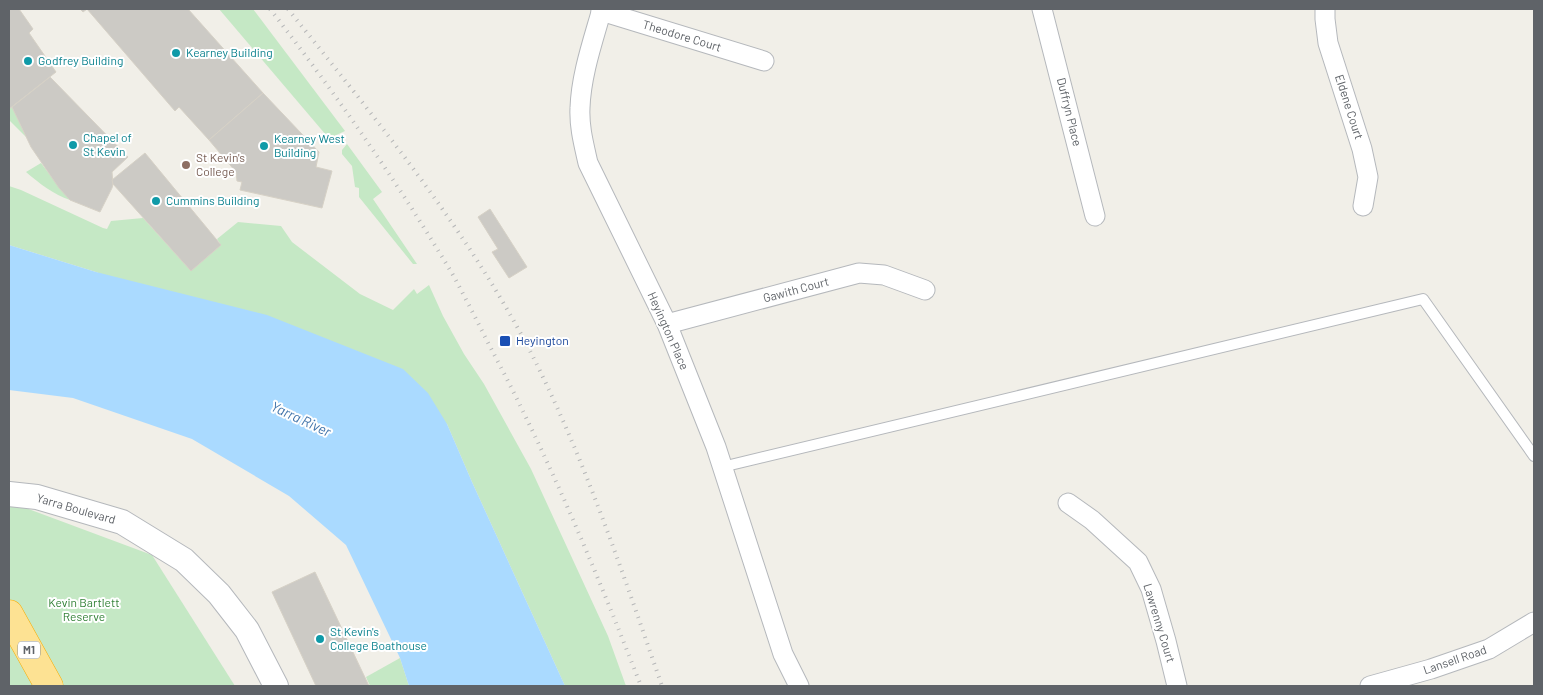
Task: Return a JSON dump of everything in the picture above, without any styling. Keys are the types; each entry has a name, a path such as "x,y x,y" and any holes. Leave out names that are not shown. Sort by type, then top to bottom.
{"highway":[{"name":"M1","path":"9,614 49,686"}],"street":[{"name":"Duffryn Place","path":"1042,9 1095,216"},
{"name":"Eldene Court","path":"1325,9 1328,43 1362,149 1368,177 1363,206"},
{"name":"Theodore Court","path":"602,10 764,61"},
{"name":"Heyington Place","path":"602,10 582,85 580,110 582,137 588,163 666,324 722,467 783,654 799,686"},
{"name":"Gawith Court","path":"666,324 859,273 884,275 925,290"},
{"name":"Yarra Boulevard","path":"9,494 37,497 122,522 184,560 219,594 247,630 276,686"},
{"name":"Lawrenny Court","path":"1068,503 1092,520 1138,562 1151,589 1177,686"},
{"name":"Lansell Road","path":"1370,686 1431,669 1489,649 1534,622"},
{"name":"Heyington Place","path":"783,654 784,686"}],"lane":[{"path":"722,467 1423,299 1534,456"}],"green space":[{"path":"219,9 253,9 345,131 330,138 326,135"},
{"path":"12,107 26,137 9,120 9,109"},
{"path":"347,144 382,192 373,199 417,264 413,264 359,197 359,188 355,187 352,166 342,154 342,150"},
{"path":"41,163 70,200 52,192 26,172"},
{"path":"9,186 107,229 111,221 143,218 191,271 221,245 217,239 238,222 281,226 292,242 360,294 393,310 414,289 417,294 429,285 443,316 464,354 484,384 531,469 608,636 626,686 565,686 447,424 96,272 9,245"},
{"name":"Kevin Bartlett Reserve","path":"15,504 152,555 235,686 9,686 9,505"},
{"path":"400,658 409,686 370,686 366,677"}],"water":[{"name":"Yarra River","path":"9,245 96,272 267,315 403,369 428,393 447,424 565,686 409,686 400,658 346,545 289,496 192,439 73,398 9,390"}],"building":[{"name":"Godfrey Building","path":"9,9 19,9 33,29 29,33 56,72 9,109"},
{"name":"Kearney Building","path":"87,9 188,9 263,93 209,140 179,107 175,111"},
{"name":"Chapel of St Kevin","path":"50,77 128,157 112,172 112,188 100,212 70,200 59,188 31,147 12,107"},
{"name":"Kearney West Building","path":"263,93 319,152 316,167 332,171 322,208 240,190 242,182 237,181 236,172 209,140"},
{"name":"Cummins Building","path":"145,153 221,245 191,271 113,184 112,180"},
{"path":"490,209 527,267 509,278 492,252 498,249 478,217"},
{"name":"St Kevin's College Boathouse","path":"315,572 369,686 316,686 272,592"}],"railway":[{"path":"270,9 366,139 453,275 509,383 550,468 606,598 641,686"},
{"path":"288,9 385,131 446,214 503,302 528,347 567,430 601,514 662,686"}],"place":[{"name":"Kearney Building","path":"176,53"},
{"name":"Godfrey Building","path":"28,61"},
{"name":"Chapel of St Kevin","path":"73,145"},
{"name":"Kearney West Building","path":"264,146"},
{"name":"St Kevin's College","path":"186,165"},
{"name":"Cummins Building","path":"156,201"},
{"name":"Heyington","path":"505,341"},
{"name":"St Kevin's College Boathouse","path":"320,639"}]}
